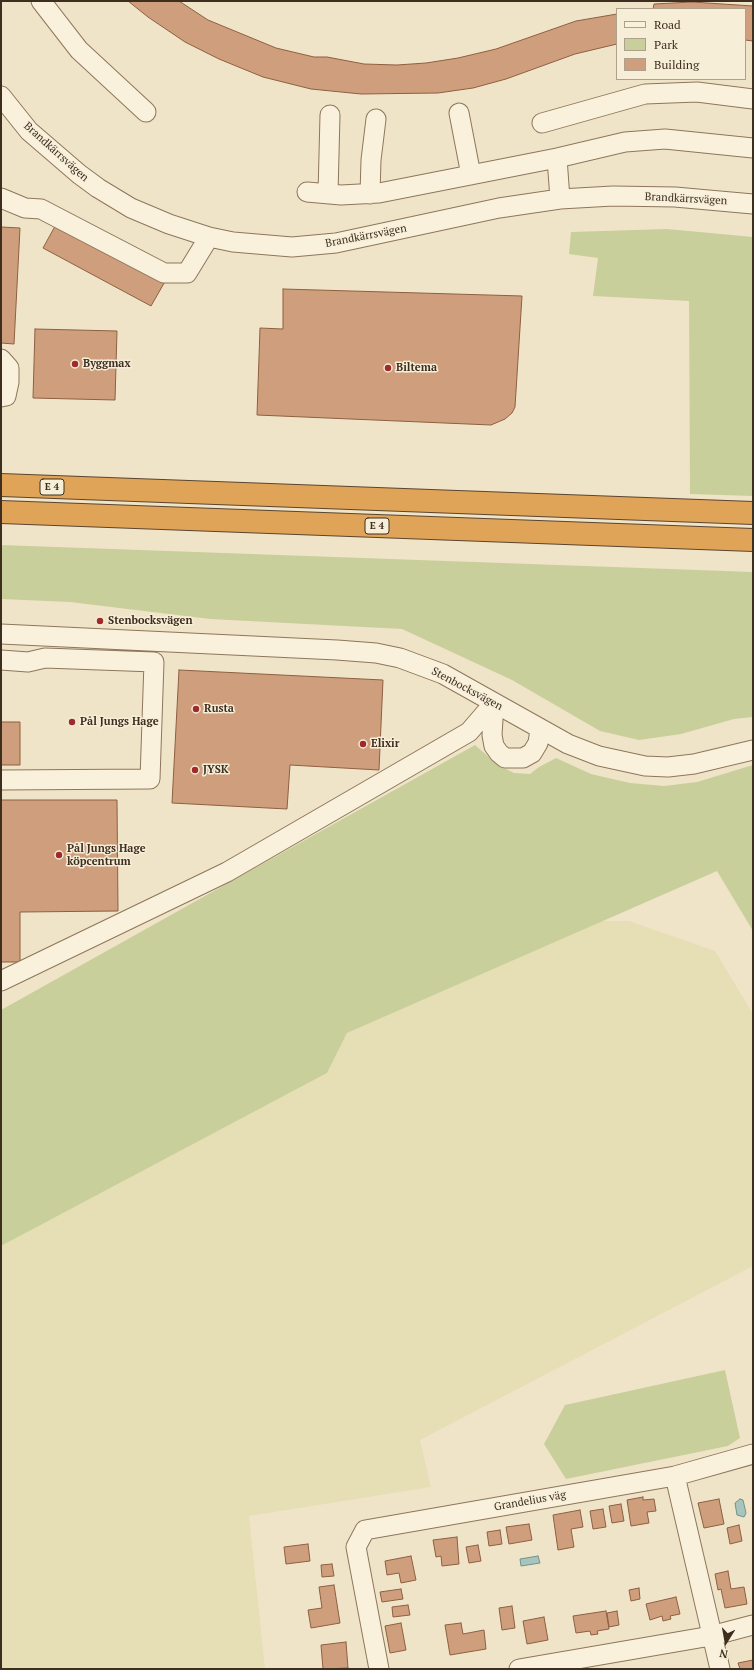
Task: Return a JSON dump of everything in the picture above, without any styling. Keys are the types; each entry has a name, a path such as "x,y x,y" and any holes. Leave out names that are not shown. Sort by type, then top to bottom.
{"highway":[{"name":"E 4","path":"1,485 753,513"},
{"name":"E 4","path":"1,512 753,540"}],"street":[{"path":"41,1 79,50 146,112"},
{"path":"542,124 645,94 685,86 697,92 753,99"},
{"name":"Brandkärrsvägen","path":"3,103 30,131 78,174 131,208 162,222 209,237 233,242 292,247 336,243 499,208 560,198 613,196 675,197 753,204"},
{"path":"459,113 471,175"},
{"path":"328,194 330,115"},
{"path":"370,194 371,160 376,119"},
{"path":"307,192 341,195 379,194 557,158 625,142 665,139 753,148"},
{"path":"557,158 560,198"},
{"path":"1,198 25,208 41,209 164,273 187,274 209,237"},
{"path":"1,359 9,368 9,382 6,396 1,397"},
{"path":"1,780 150,779 154,662 45,658 28,662 6,660 6,634"},
{"name":"Stenbocksvägen","path":"6,634 376,653 400,658 429,668 465,686 568,744 599,756 645,766 668,767 694,764 753,750"},
{"path":"494,703 492,735 494,746 505,758 523,758 532,753 538,743 540,729"},
{"path":"1,981 227,872 469,732 494,703"},
{"path":"720,1669 711,1636 675,1476 753,1454"},
{"name":"Grandelius väg","path":"379,1669 356,1547 365,1530 675,1476"},
{"path":"519,1669 711,1636 753,1625"}],"shaded area":[{"path":"601,921 629,921 715,951 753,1014 753,1266 420,1440 431,1487 249,1516 265,1669 1,1669 1,1246 327,1073 347,1033"}],"green space":[{"path":"667,229 753,237 753,496 690,494 689,301 593,296 598,258 569,254 571,232"},
{"path":"1,545 753,572 753,717 734,719 681,734 639,740 600,731 512,680 402,629 210,619 70,602 1,599"},
{"path":"475,745 498,765 514,773 530,774 539,767 556,758 591,774 630,783 664,786 697,782 753,765 753,931 717,871 347,1033 327,1073 1,1246 1,1010"},
{"path":"725,1370 740,1438 728,1446 566,1479 544,1444 565,1405"}],"water":[{"path":"740,1499 743,1500 746,1513 744,1517 737,1515 735,1503"},
{"path":"538,1556 540,1563 521,1566 520,1559"}],"building":[{"path":"128,1 179,1 208,20 276,48 314,57 327,57 364,64 397,65 426,63 458,58 496,49 576,21 616,14 616,44 575,54 506,79 473,88 438,93 361,94 311,89 263,77 219,59 185,42 148,17"},
{"path":"692,2 753,6 753,41 746,40 746,8 653,8 654,4"},
{"path":"59,219 167,278 151,306 43,248"},
{"path":"1,227 20,228 14,344 1,343"},
{"name":"Biltema","path":"283,289 522,296 515,407 512,413 505,419 491,425 257,415 260,328 283,329"},
{"name":"Byggmax","path":"35,329 117,331 115,400 33,398"},
{"path":"179,670 383,680 379,770 290,765 287,809 172,803"},
{"path":"1,722 20,722 20,765 1,765"},
{"name":"Pål Jungs Hage köpcentrum","path":"1,800 117,800 118,911 20,912 20,962 1,962"},
{"path":"643,1497 643,1500 654,1499 656,1511 647,1512 649,1523 631,1526 627,1500"},
{"path":"719,1499 724,1524 704,1528 698,1503"},
{"path":"621,1504 624,1521 612,1523 609,1506"},
{"path":"603,1509 606,1527 593,1529 590,1511"},
{"path":"580,1510 583,1527 571,1529 574,1547 558,1550 553,1515"},
{"path":"529,1524 532,1540 509,1544 506,1527"},
{"path":"739,1525 742,1541 730,1544 727,1528"},
{"path":"500,1530 502,1544 489,1546 487,1532"},
{"path":"457,1537 459,1564 442,1566 441,1556 436,1557 433,1540"},
{"path":"308,1544 310,1561 286,1564 284,1547"},
{"path":"478,1545 481,1561 469,1563 466,1547"},
{"path":"411,1556 416,1580 401,1583 399,1573 387,1575 385,1561"},
{"path":"332,1564 334,1576 322,1577 321,1565"},
{"path":"728,1571 731,1589 744,1587 747,1604 725,1608 721,1589 718,1590 715,1574"},
{"path":"334,1585 340,1623 311,1628 308,1610 322,1608 319,1587"},
{"path":"639,1588 640,1599 631,1601 629,1590"},
{"path":"401,1589 403,1599 382,1602 380,1592"},
{"path":"676,1597 680,1614 670,1616 671,1619 663,1621 662,1616 650,1620 646,1604"},
{"path":"408,1605 410,1615 393,1617 392,1607"},
{"path":"512,1606 515,1628 502,1630 499,1608"},
{"path":"606,1611 609,1629 597,1631 598,1634 591,1635 590,1631 576,1633 573,1616"},
{"path":"617,1611 619,1625 609,1627 607,1613"},
{"path":"544,1617 548,1640 527,1644 523,1621"},
{"path":"401,1623 406,1650 390,1653 385,1626"},
{"path":"461,1623 463,1634 484,1630 486,1649 450,1655 445,1625"},
{"path":"346,1642 348,1668 323,1669 321,1645"},
{"path":"753,1660 753,1669 740,1669 738,1663"}],"place":[{"name":"Byggmax","path":"75,364"},
{"name":"Biltema","path":"388,368"},
{"name":"Stenbocksvägen","path":"100,621"},
{"name":"Rusta","path":"196,709"},
{"name":"Pål Jungs Hage","path":"72,722"},
{"name":"Elixir","path":"363,744"},
{"name":"JYSK","path":"195,770"},
{"name":"Pål Jungs Hage köpcentrum","path":"59,855"}]}
